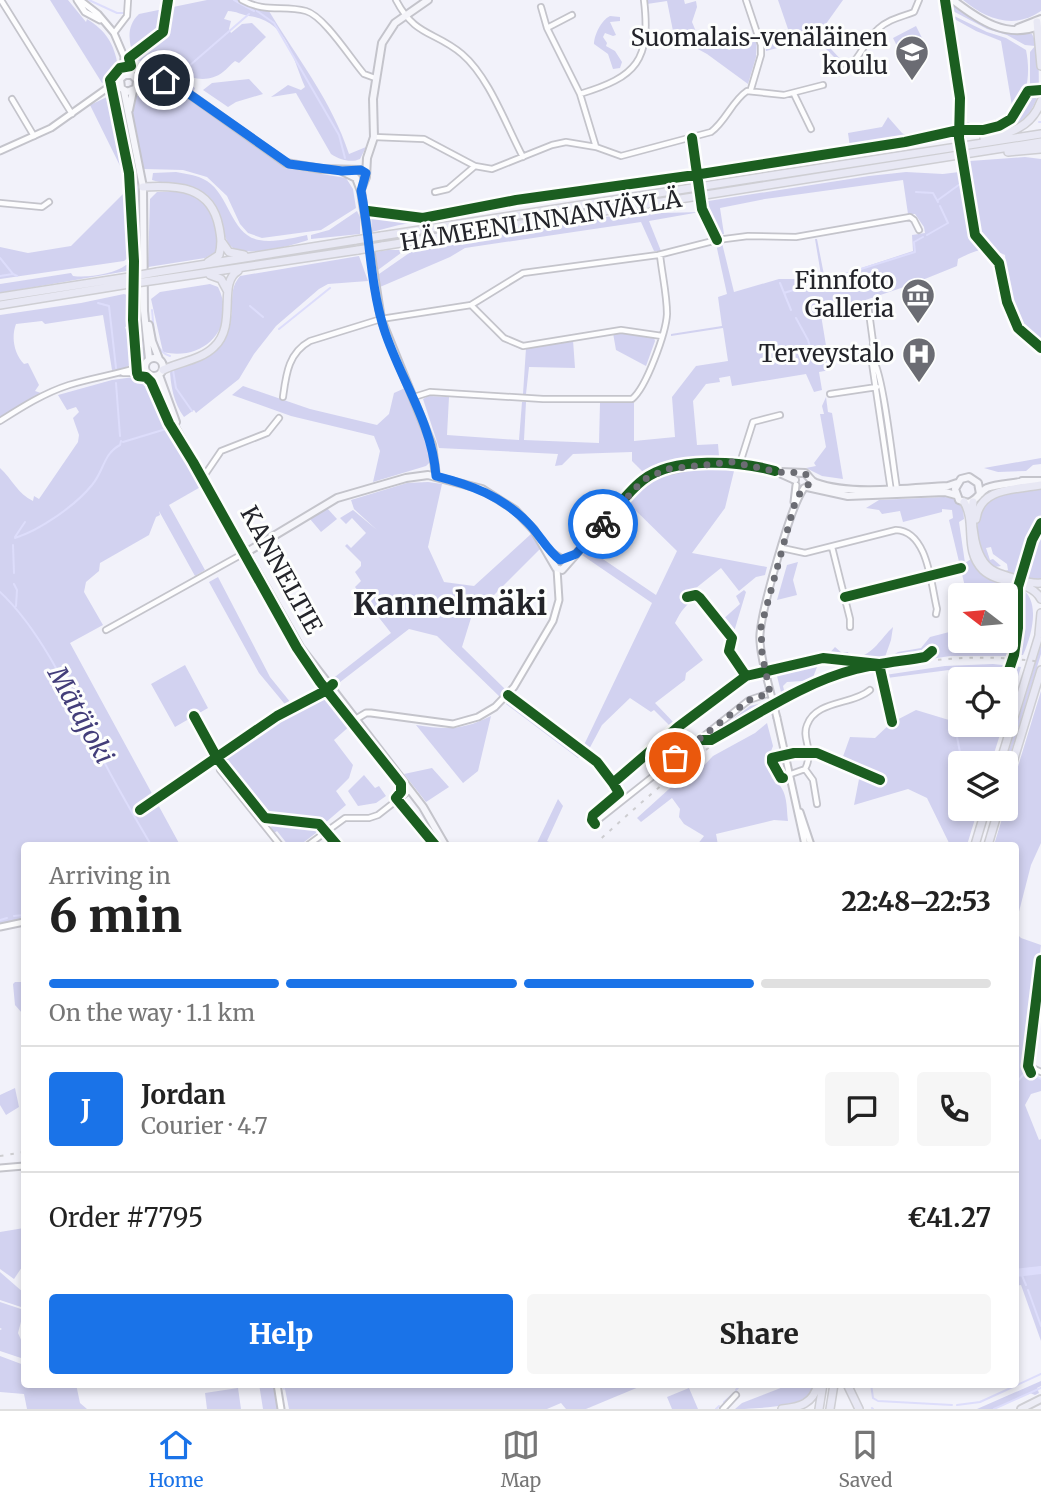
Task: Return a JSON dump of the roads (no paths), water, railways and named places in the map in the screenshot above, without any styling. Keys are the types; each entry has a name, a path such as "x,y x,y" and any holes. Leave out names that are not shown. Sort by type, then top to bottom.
{"highway":[{"path":"1039,23 1041,66"},
{"path":"965,145 1020,128 1034,115 1041,100"},
{"name":"HÄMEENLINNANVÄYLÄ","path":"0,305 202,269 259,255 1041,134"},
{"name":"HÄMEENLINNANVÄYLÄ","path":"202,269 245,268 1041,142"},
{"path":"969,155 1041,151"},
{"path":"143,187 182,188 202,197 215,212 222,242 234,254 259,255"},
{"path":"222,242 216,259 202,269 221,279 227,290"},
{"path":"157,369 206,354 221,339 228,317 227,290 232,275 245,268"},
{"name":"HÄMEENLINNANVÄYLÄ","path":"0,297 129,281"},
{"path":"976,537 977,511 984,498 1041,483"},
{"path":"964,502 968,511 972,550 978,564 989,575 1035,591 1041,599"},
{"path":"973,502 980,556 992,570 1029,583 1041,583"},
{"path":"1038,638 1041,613"},
{"path":"1004,751 1041,629"},
{"path":"1016,751 1041,670"},
{"path":"976,842 982,821"},
{"path":"989,842 995,821"},
{"path":"782,1409 806,1404 818,1388"},
{"path":"819,1409 820,1388"},
{"path":"830,1409 833,1388"},
{"path":"849,1388 858,1407"}],"main road":[{"path":"428,0 392,26 384,38 375,78 374,137 360,175 381,319 433,449 436,476"},
{"path":"953,0 983,22 1005,29 1039,23"},
{"path":"122,78 134,76 175,84 289,164 360,175"},
{"name":"KANNELTIE","path":"129,110 137,82 134,76"},
{"name":"KANNELTIE","path":"122,78 143,187 147,362 157,369"},
{"path":"122,89 134,89 156,79"},
{"name":"KANNELTIE","path":"144,291 157,369 181,435 301,649 423,807 443,842"},
{"path":"147,362 157,369"},
{"path":"247,552 337,498 406,478 436,476 480,488 493,495 525,520 561,565 576,554 646,478 667,469 718,462 740,463 778,472 807,474 807,485"},
{"path":"778,472 795,483 839,495 948,486 969,477 978,483 1041,483"},
{"path":"795,483 800,473"},
{"path":"894,491 948,492 964,502 973,502 988,488 1024,481"},
{"path":"956,495 957,483"},
{"path":"978,483 980,494"},
{"path":"1021,1409 1041,1399"}],"street":[{"path":"1,0 72,114"},
{"path":"79,0 114,33 134,76"},
{"path":"114,33 127,16 128,0"},
{"path":"242,0 258,8 295,9 313,13 364,74 375,78"},
{"path":"396,0 415,27 461,54 475,69 523,157"},
{"path":"580,94 614,82 637,64 646,43 644,0"},
{"path":"374,137 424,139 475,166 497,169 552,145 566,142 596,147 621,156 711,132 741,95 751,89 761,55 761,45 746,0"},
{"path":"836,73 847,69 880,27 892,19 914,12 919,0"},
{"path":"541,7 547,29 580,94 596,147"},
{"path":"547,29 572,15"},
{"path":"0,151 34,136 72,114 122,78 124,57"},
{"path":"751,89 776,95 794,94 823,85"},
{"path":"103,92 122,89"},
{"path":"794,94 811,129"},
{"path":"12,99 34,136"},
{"path":"435,192 448,189 475,166"},
{"path":"0,203 42,207 49,202"},
{"path":"283,397 290,363 305,344 381,319 471,305 523,273 660,255 717,240 748,236 807,236 910,217 919,230"},
{"path":"414,397 430,392 543,399 632,399 650,367 667,314 660,255"},
{"path":"471,305 504,338 523,346 621,330 662,335"},
{"path":"868,305 873,342 872,358 876,362 894,491"},
{"path":"122,373 147,362"},
{"path":"0,421 70,385 122,373 157,369"},
{"path":"830,394 878,386"},
{"path":"740,463 755,420 780,415"},
{"path":"204,476 221,451 267,433 279,418"},
{"path":"795,483 794,506 761,627 760,643 799,810 804,818 808,842"},
{"path":"794,506 807,485"},
{"path":"782,548 805,553 895,530 910,534 923,549 936,614"},
{"path":"832,547 850,627"},
{"path":"106,630 247,552"},
{"path":"356,719 371,713 453,724 495,707 514,687 547,636 556,612 561,565"},
{"path":"791,775 805,769 810,753 805,731 808,721 824,708 863,696 870,690"},
{"path":"598,820 749,700 770,693"},
{"path":"805,769 813,780 817,804"},
{"path":"220,770 278,842"},
{"path":"312,842 345,818 369,818 378,815 410,790"},
{"path":"0,927 21,923"},
{"path":"1030,1067 1041,1072"},
{"path":"0,1168 21,1166"},
{"path":"278,1388 281,1409"},
{"path":"723,1409 736,1395"}],"waterway":[{"path":"89,0 117,13 124,13"},
{"path":"234,0 254,11"},
{"path":"257,11 274,23 339,135 345,158"},
{"path":"179,71 189,66 249,14"},
{"path":"938,200 960,184 961,171"},
{"path":"916,192 933,193 938,202"},
{"path":"927,235 948,223 940,206"},
{"path":"826,280 915,252 914,242 923,237"},
{"path":"0,258 17,276"},
{"path":"0,276 13,274"},
{"path":"780,283 791,310"},
{"path":"784,293 809,285"},
{"path":"279,329 330,288"},
{"path":"140,300 142,346"},
{"path":"98,303 109,306 116,368"},
{"path":"250,306 263,317"},
{"path":"152,310 157,343 160,349 170,356"},
{"path":"796,318 811,350"},
{"path":"173,370 176,388 192,411"},
{"path":"116,383 120,436"},
{"path":"123,442 166,429"},
{"path":"15,538 46,523 76,501 92,485 110,453 121,441"},
{"path":"15,537 25,522"},
{"path":"13,545 14,573"},
{"path":"14,584 17,590 16,606"},
{"name":"Mätäjoki","path":"0,592 30,626 43,646 111,776 149,842"},
{"path":"957,737 960,751"},
{"path":"14,916 21,915"},
{"path":"0,920 7,918"},
{"path":"1019,1080 1024,1074"},
{"path":"1032,1074 1041,1079"},
{"name":"Mätäjoki","path":"1019,1273 1041,1270"},
{"path":"1020,1271 1026,1285"},
{"path":"1028,1290 1041,1326"},
{"path":"1019,1384 1041,1374"},
{"path":"872,1388 873,1398 878,1401 952,1405"},
{"path":"957,1405 980,1402 1010,1388"},
{"path":"994,1409 1041,1388"},
{"path":"724,1402 732,1395"},
{"path":"716,1409 719,1406"}],"railway":[{"path":"597,842 725,736 797,696 876,670 917,662 959,658 1041,662"},
{"path":"0,1156 21,1152"}],"place":[{"name":"Suomalais-venäläinen koulu","path":"912,82"},
{"name":"Finnfoto Galleria","path":"918,325"},
{"name":"Terveystalo","path":"919,384"}],"district":[{"name":"Kannelmäki","path":"450,604"}]}
